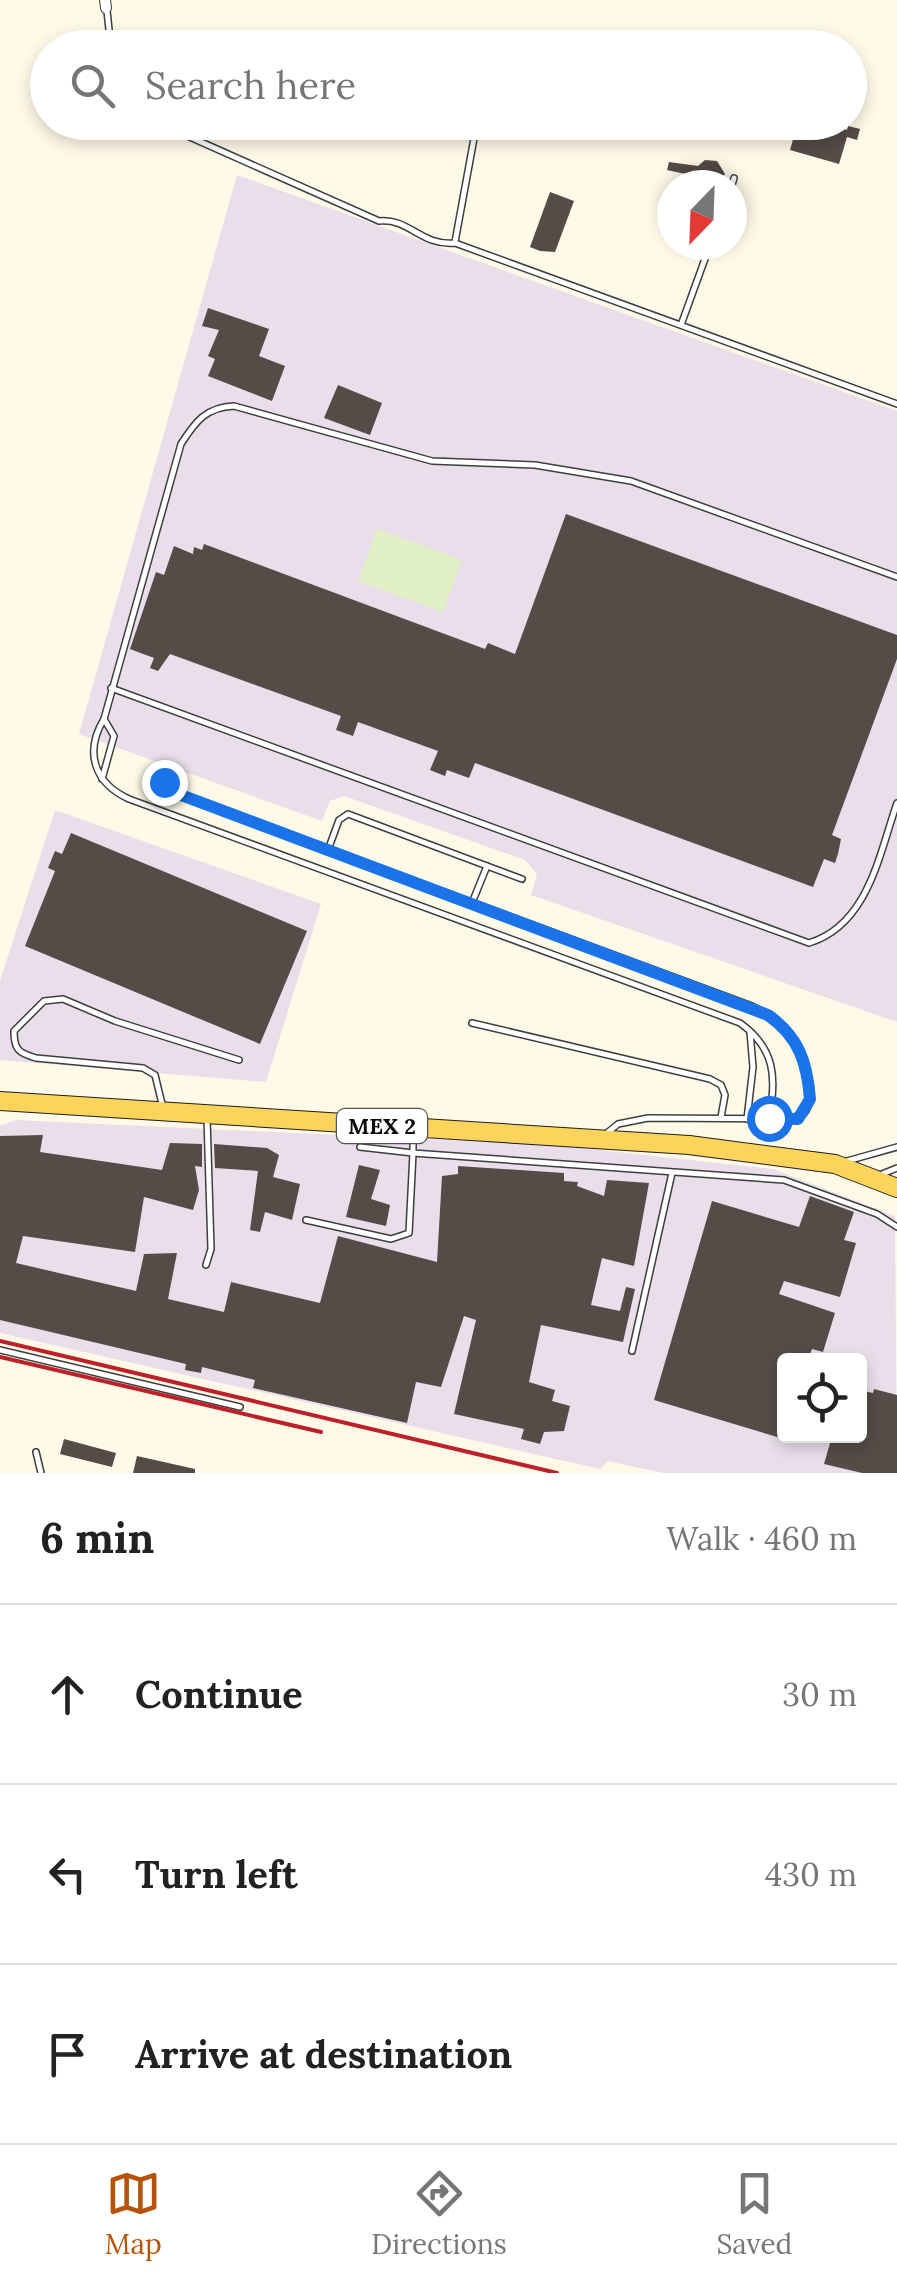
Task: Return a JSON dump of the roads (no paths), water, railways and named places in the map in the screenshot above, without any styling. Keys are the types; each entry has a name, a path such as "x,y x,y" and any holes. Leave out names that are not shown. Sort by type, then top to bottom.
{"main road":[{"name":"MEX 2","path":"0,1101 600,1138 837,1164 897,1188"},
{"name":"MEX 2","path":"0,1112 31,1103"}],"lane":[{"path":"106,4 109,30"},
{"path":"197,140 379,221 394,220 434,245 455,243 897,404"},
{"path":"455,243 474,140"},
{"path":"681,325 705,260"},
{"path":"769,1118 776,1086 772,1065 767,1049 749,1029 156,811 114,792 102,779 93,748 181,444 192,425 216,407 234,406 432,462 535,466 631,481 897,577"},
{"path":"111,688 809,943 830,936 866,896 897,803"},
{"path":"102,779 114,736 104,719"},
{"path":"165,789 738,1000 782,1025 802,1052 810,1099 798,1119 633,1120 600,1138"},
{"path":"328,851 338,820 348,814 522,878"},
{"path":"472,903 487,866"},
{"path":"163,1111 155,1075 143,1068 19,1053 14,1046 14,1030 44,1000 63,999 115,1021 239,1060"},
{"path":"472,1023 710,1080 721,1085 725,1096 721,1118"},
{"path":"747,1118 753,1067 749,1029"},
{"path":"206,1266 211,1249 207,1115"},
{"path":"306,1220 401,1239 409,1233 412,1128"},
{"path":"556,1162 557,1135"},
{"path":"837,1164 897,1146"},
{"path":"360,1147 784,1180 877,1214 897,1228"},
{"path":"874,1177 897,1168"},
{"path":"632,1351 672,1173"},
{"path":"0,1350 240,1407"},
{"path":"36,1452 41,1473"}],"railway":[{"path":"0,1341 557,1473"},
{"path":"0,1357 321,1432"}]}
